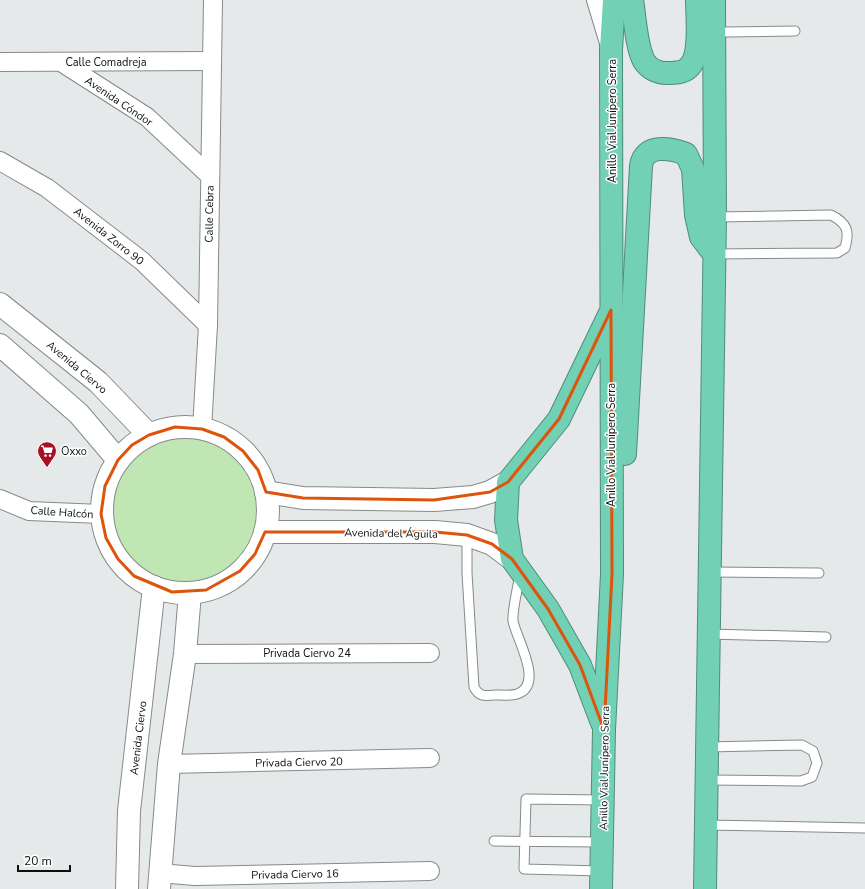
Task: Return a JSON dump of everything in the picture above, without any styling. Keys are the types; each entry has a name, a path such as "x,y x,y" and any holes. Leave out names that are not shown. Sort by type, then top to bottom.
{"highway":[{"name":"Anillo Vial Junípero Serra","path":"602,880 604,730 612,574 611,50 614,0"},
{"path":"632,0 640,51 644,61 659,73 677,72 687,69 695,61 697,47 697,0"},
{"path":"705,889 715,217 713,128 714,0"},
{"path":"713,128 727,81 726,32 728,0"},
{"path":"612,574 621,529 641,166 645,156 653,150 673,148 686,154 693,169 696,215 701,237 714,254"},
{"path":"604,730 580,665 548,609 516,565 506,520 508,482 559,419 611,310"}],"street":[{"name":"Calle Cebra","path":"202,429 208,325 213,0"},
{"path":"596,0 611,50"},
{"name":"Calle Comadreja","path":"0,62 212,61"},
{"name":"Avenida Cóndor","path":"61,62 147,117 210,176"},
{"name":"Avenida Zorro 90","path":"0,161 47,188 142,261 208,325"},
{"name":"Avenida Ciervo","path":"0,304 98,382 149,435"},
{"path":"0,345 79,414 118,460"},
{"path":"175,427 202,429 224,437 243,451 258,470 266,492 268,509 265,532 255,554 240,571 222,584 206,590 190,593 172,592 154,587 134,576 118,559 106,538 101,514 105,486 118,460 132,445 149,435 175,427"},
{"path":"266,492 303,498 434,500 473,497 490,492 508,482"},
{"name":"Calle Halcón","path":"0,499 29,511 101,514"},
{"path":"434,500 435,532"},
{"name":"Avenida del Águila","path":"265,532 435,532 467,535 492,544 516,565"},
{"name":"Avenida Ciervo","path":"127,889 129,811 154,587"},
{"path":"159,881 169,764 185,654 190,593"},
{"name":"Privada Ciervo 24","path":"185,654 430,653"},
{"name":"Privada Ciervo 20","path":"169,764 430,758"},
{"name":"Privada Ciervo 16","path":"159,881 195,876 430,871"}],"lane":[{"path":"726,32 795,31"},
{"path":"714,254 837,253 845,248 848,236 846,227 840,219 832,215 715,217"},
{"path":"467,535 467,573 474,687 477,693 482,696 516,694 522,691 528,682 527,658 513,621 516,565"},
{"path":"710,572 819,573"},
{"path":"708,634 826,637"},
{"path":"706,747 802,745 813,750 817,763 812,777 801,781 707,780"},
{"path":"602,880 524,869 526,799 603,800"},
{"path":"706,825 865,828"},
{"path":"494,841 602,842"}],"highlighted area":[{"path":"611,310 612,574 604,730 580,665 548,609 512,559 492,544 467,535 435,532 265,532 255,554 240,571 206,590 172,592 134,576 118,559 106,538 101,514 105,486 118,460 132,445 149,435 175,427 202,429 224,437 243,451 258,470 266,492 303,498 434,500 490,492 508,482 559,419"}],"green space":[{"path":"184,429 215,435 229,443 241,453 251,465 259,479 265,510 259,541 251,555 241,567 229,577 215,585 184,591 153,585 139,577 127,567 117,555 109,541 103,510 109,479 117,465 127,453 139,443 153,435"}],"place":[{"name":"Oxxo","path":"47,468"}]}
